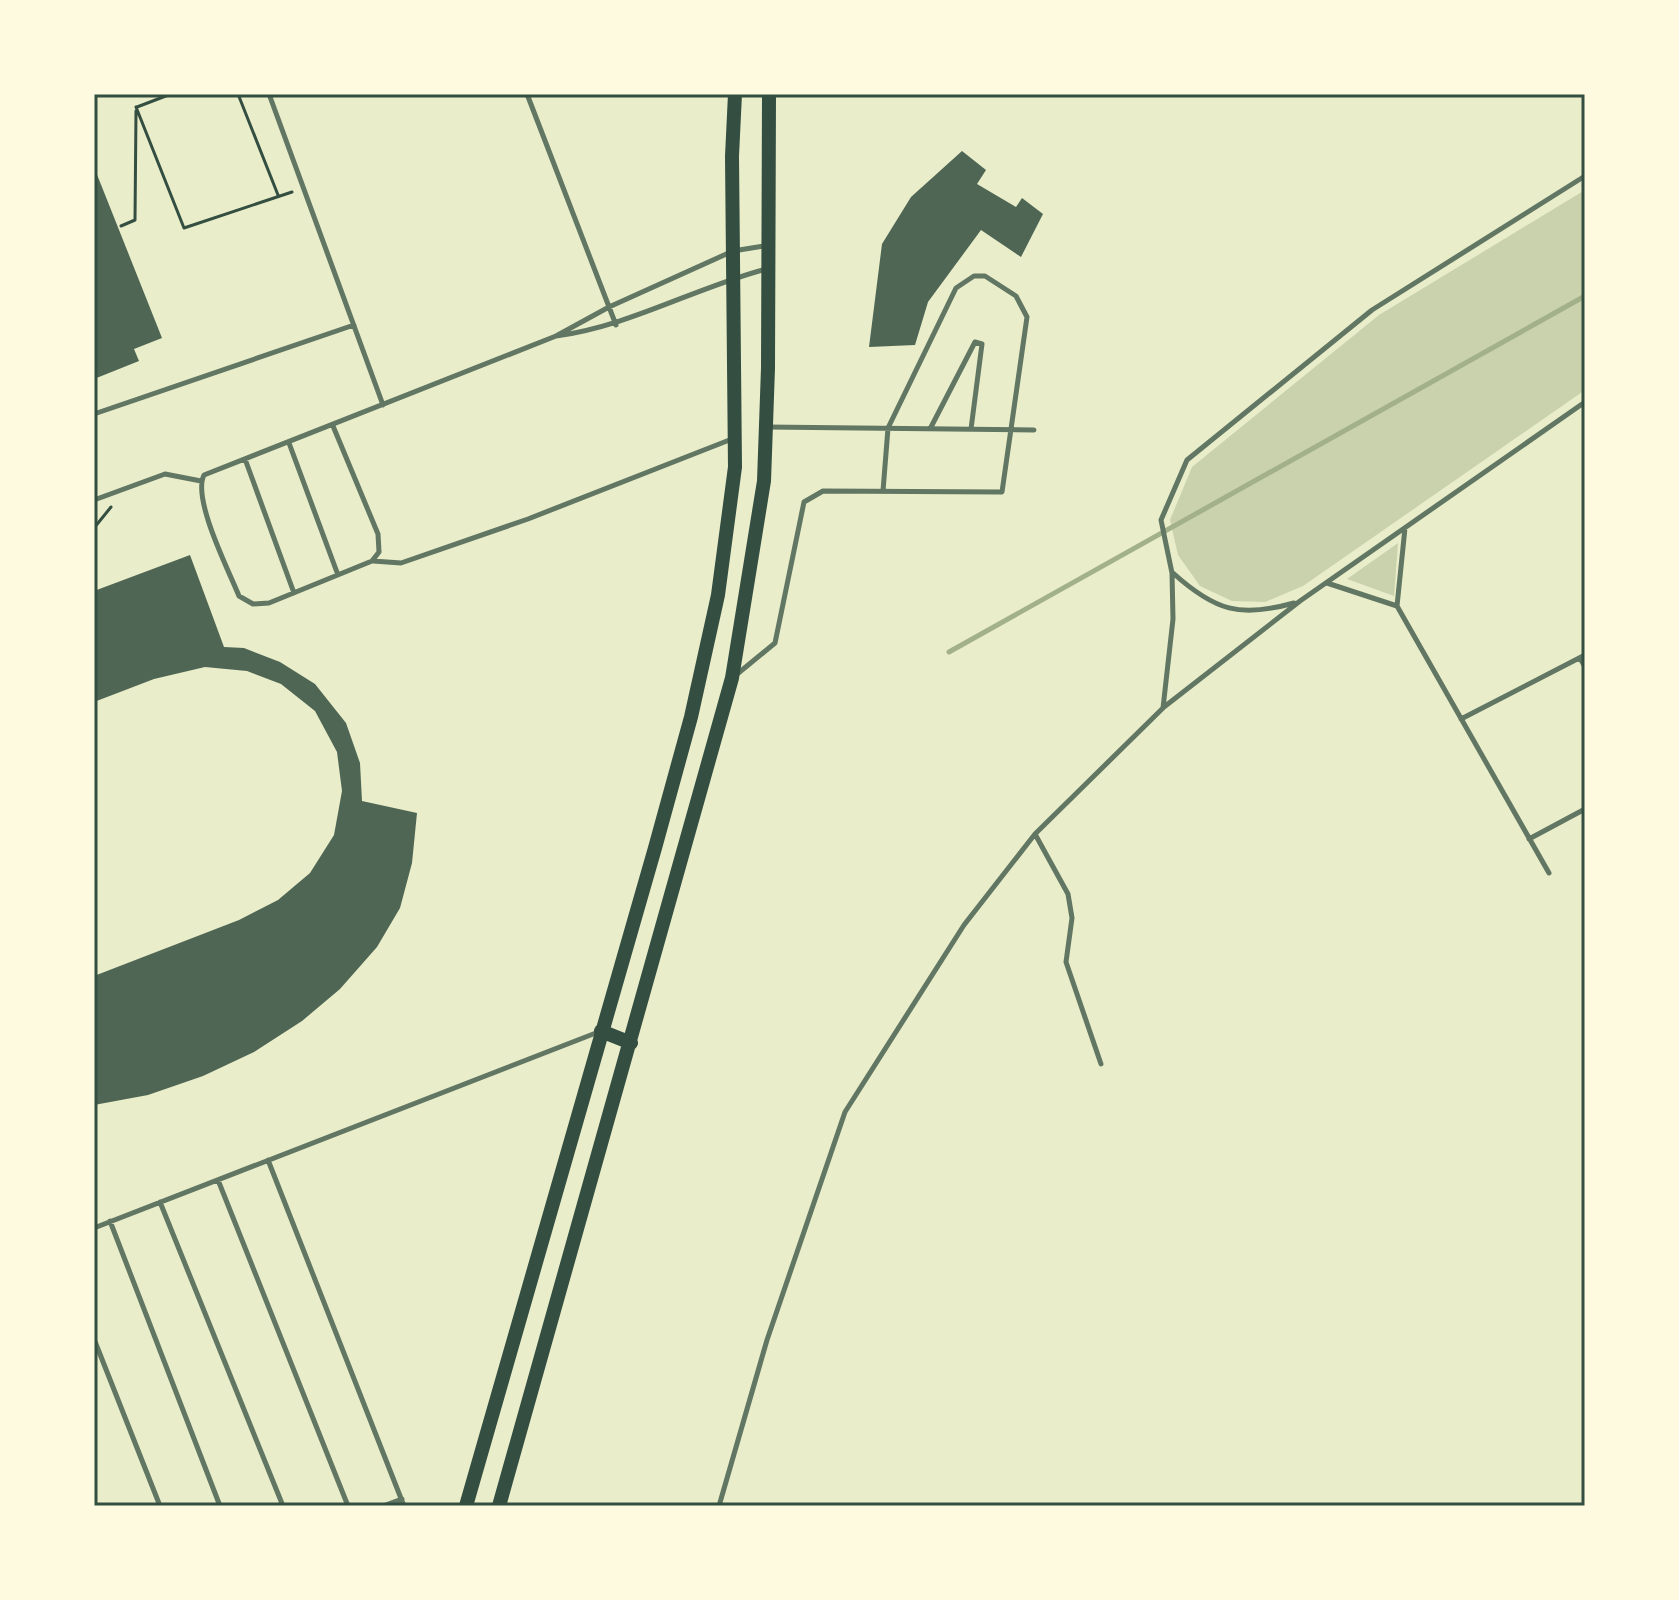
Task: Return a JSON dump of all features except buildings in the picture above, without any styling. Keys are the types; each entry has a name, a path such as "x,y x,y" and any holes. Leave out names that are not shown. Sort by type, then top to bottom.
{"main road":[{"path":"466,1506 691,717 718,595 735,467 735,94"},
{"path":"499,1506 732,678 764,481 769,94"},
{"path":"601,1031 631,1043"}],"lane":[{"path":"269,94 383,405"},
{"path":"527,94 616,325"},
{"path":"1163,708 1173,619 1172,573 1161,520 1187,460 1372,310 1585,176"},
{"path":"735,438 528,519 401,563 372,561 269,603 253,604 239,596 205,510 201,481 204,475 556,336 609,307 733,251 769,245"},
{"path":"556,336 616,325 734,278 769,268"},
{"path":"732,678 775,643 804,502 823,491 1002,492 1027,317 1016,296 985,276 974,276 956,288 888,428 883,491"},
{"path":"94,414 354,325"},
{"path":"930,429 975,342 982,344 971,429"},
{"path":"719,1506 767,1340 845,1112 964,925 1035,834 1163,708 1300,601 1585,402"},
{"path":"333,426 378,534 379,552 372,561"},
{"path":"766,427 1034,430"},
{"path":"289,443 338,575"},
{"path":"245,459 294,593"},
{"path":"94,500 165,474 201,481"},
{"path":"1405,527 1397,606 1549,873"},
{"path":"1172,573 1201,598 1228,609 1263,611 1300,601"},
{"path":"1327,582 1397,606"},
{"path":"1461,719 1583,656 1585,667"},
{"path":"1529,839 1585,809"},
{"path":"1035,834 1068,894 1072,918 1066,962 1101,1064"},
{"path":"94,1228 601,1031"},
{"path":"268,1160 403,1502 383,1506"},
{"path":"218,1180 348,1506"},
{"path":"160,1202 283,1506"},
{"path":"110,1221 220,1506"},
{"path":"94,1339 160,1506"}],"path":[{"path":"136,107 171,94"},
{"path":"238,94 278,195"},
{"path":"136,107 184,228 304,188"},
{"path":"121,226 135,220 136,107"},
{"path":"94,528 126,488"}],"green space":[{"path":"1585,190 1585,390 1303,586 1265,602 1232,601 1200,586 1178,555 1170,520 1192,467 1379,315"},
{"path":"1398,543 1394,596 1347,579"}],"waterway":[{"path":"949,652 1585,296"}]}
